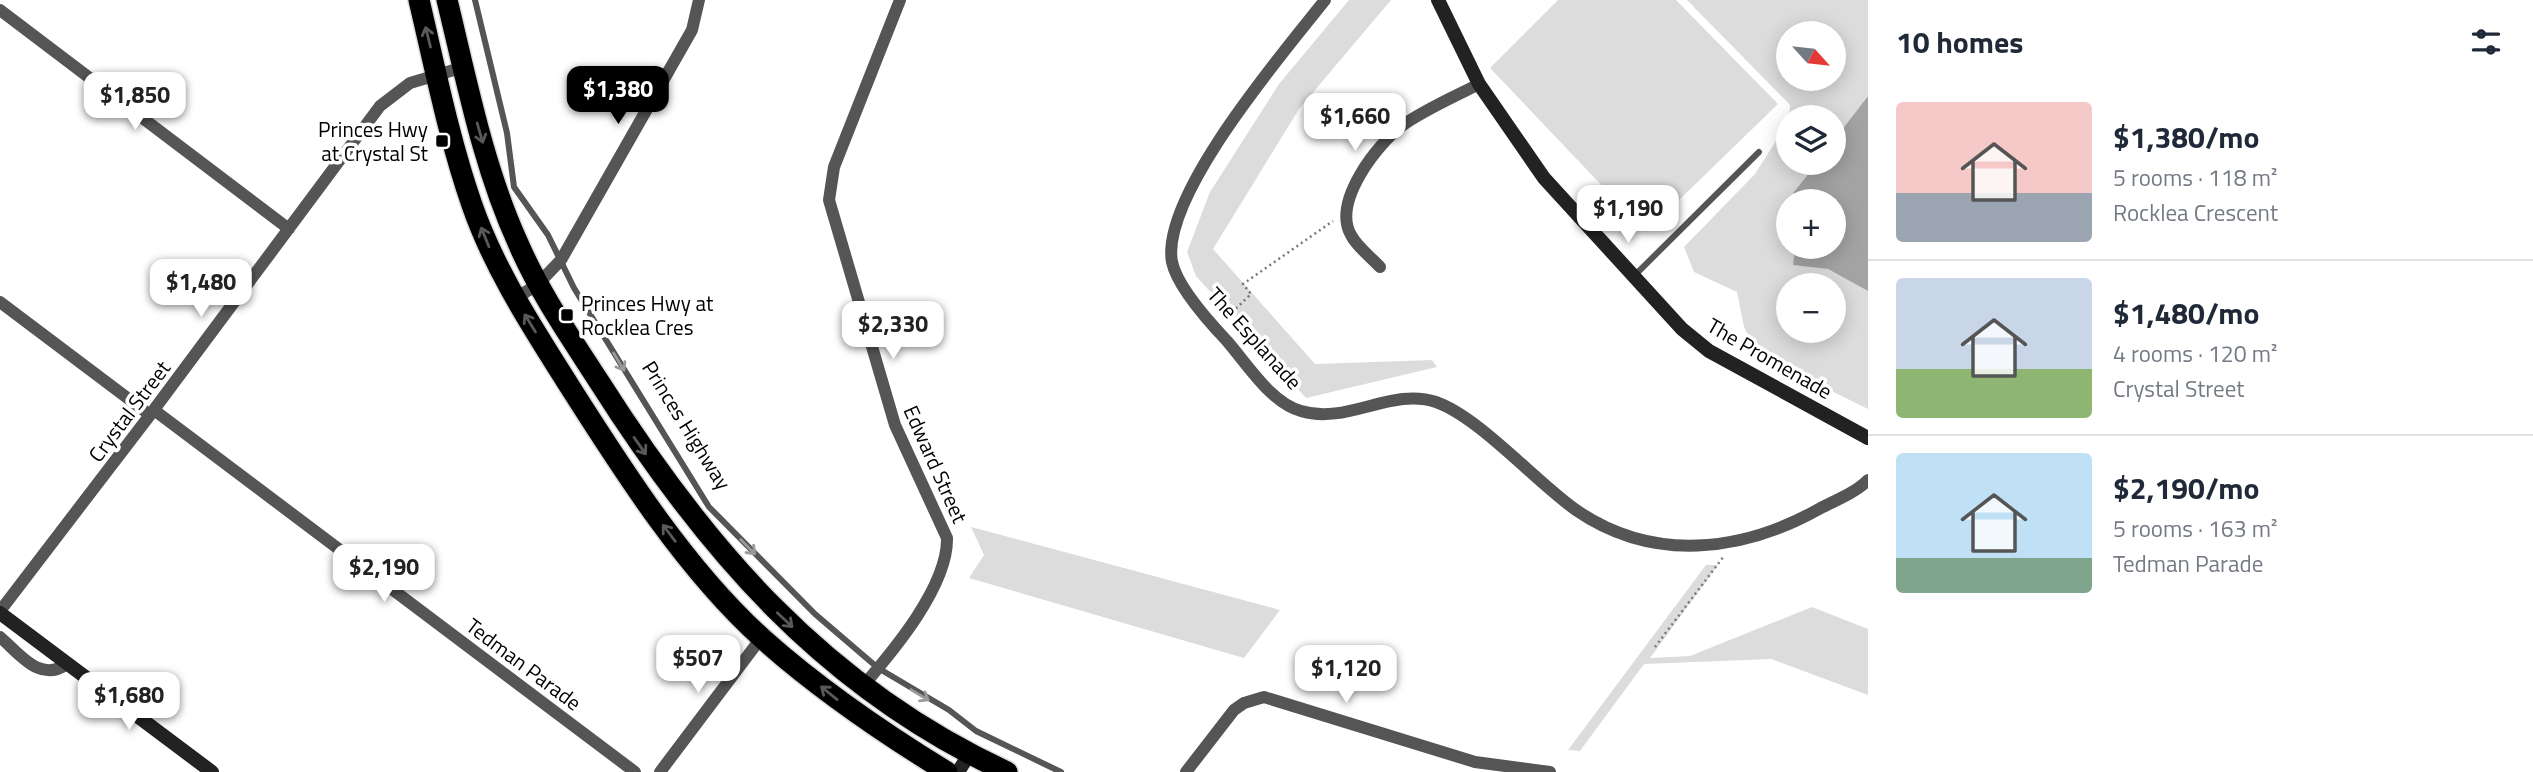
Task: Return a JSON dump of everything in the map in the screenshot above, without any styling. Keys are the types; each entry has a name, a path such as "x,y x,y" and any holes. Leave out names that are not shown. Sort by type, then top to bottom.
{"highway":[{"path":"419,0 472,204 514,299 612,453 671,537 761,638 847,708 947,772"},
{"path":"449,0 496,187 537,285 633,435 693,519 759,596 863,686 900,712 1007,772"}],"street":[{"path":"514,299 537,285 561,260 692,30 699,0"},
{"name":"Edward Street","path":"863,686 938,584 947,549 947,538 895,425 829,200 834,167 900,0"},
{"name":"The Esplanade","path":"1325,0 1233,121 1195,181 1174,228 1171,247 1175,272 1216,328 1275,395 1301,411 1333,415 1405,399 1436,401 1459,414 1576,510 1597,522 1644,540 1678,547 1728,544 1787,527 1868,480"},
{"name":"The Promenade","path":"1438,0 1479,84 1544,178 1682,329 1709,351 1868,438"},
{"path":"0,10 289,229"},
{"name":"Crystal Street","path":"0,612 380,106 395,91 436,73 464,67"},
{"path":"1380,267 1351,236 1341,219 1351,193 1380,148 1413,119 1479,84"},
{"name":"Tedman Parade","path":"0,302 635,772"},
{"path":"0,612 212,772"},
{"path":"0,637 36,667 48,673 67,664"},
{"path":"660,772 761,638"},
{"path":"1186,772 1234,710 1244,703 1264,697 1475,762 1550,772"},
{"path":"958,772 970,753"}],"lane":[{"name":"Princes Highway","path":"475,0 507,133 514,187 548,235 574,288 709,507 815,614 878,668 949,710 976,732 1061,772"},
{"path":"1633,278 1759,152"}],"path":[{"path":"1216,328 1251,294 1243,284 1318,228 1341,219"},
{"path":"1654,647 1707,574 1724,558 1728,544"}],"shaded area":[{"path":"1349,0 1391,0 1299,109 1213,249 1315,364 1432,360 1437,367 1306,398 1196,276 1187,252 1210,192 1279,84"},
{"path":"1558,0 1676,0 1778,104 1646,232 1490,68"},
{"path":"1687,0 1868,0 1868,96 1846,124 1846,105 1790,105 1776,91 1846,91 1846,21 1776,21 1776,91"},
{"path":"1868,96 1868,291 1846,279 1846,273 1793,265 1794,259 1846,259 1846,189 1796,189 1807,175 1846,175 1846,124"},
{"path":"1776,141 1776,175 1807,175 1796,189 1776,189 1776,259 1811,259 1836,273 1776,273 1776,343 1846,343 1846,279 1868,291 1868,409 1758,355 1744,327 1737,292 1694,272 1684,247 1755,174"},
{"path":"971,527 1280,610 1244,658 969,578 984,555"},
{"path":"1706,565 1718,565 1650,658 1690,656 1812,607 1868,629 1868,695 1771,659 1644,664 1580,751 1568,750"}],"place":[{"name":"Princes Hwy at Crystal St","path":"442,141"},
{"name":"Princes Hwy at Rocklea Cres","path":"567,315"}]}
